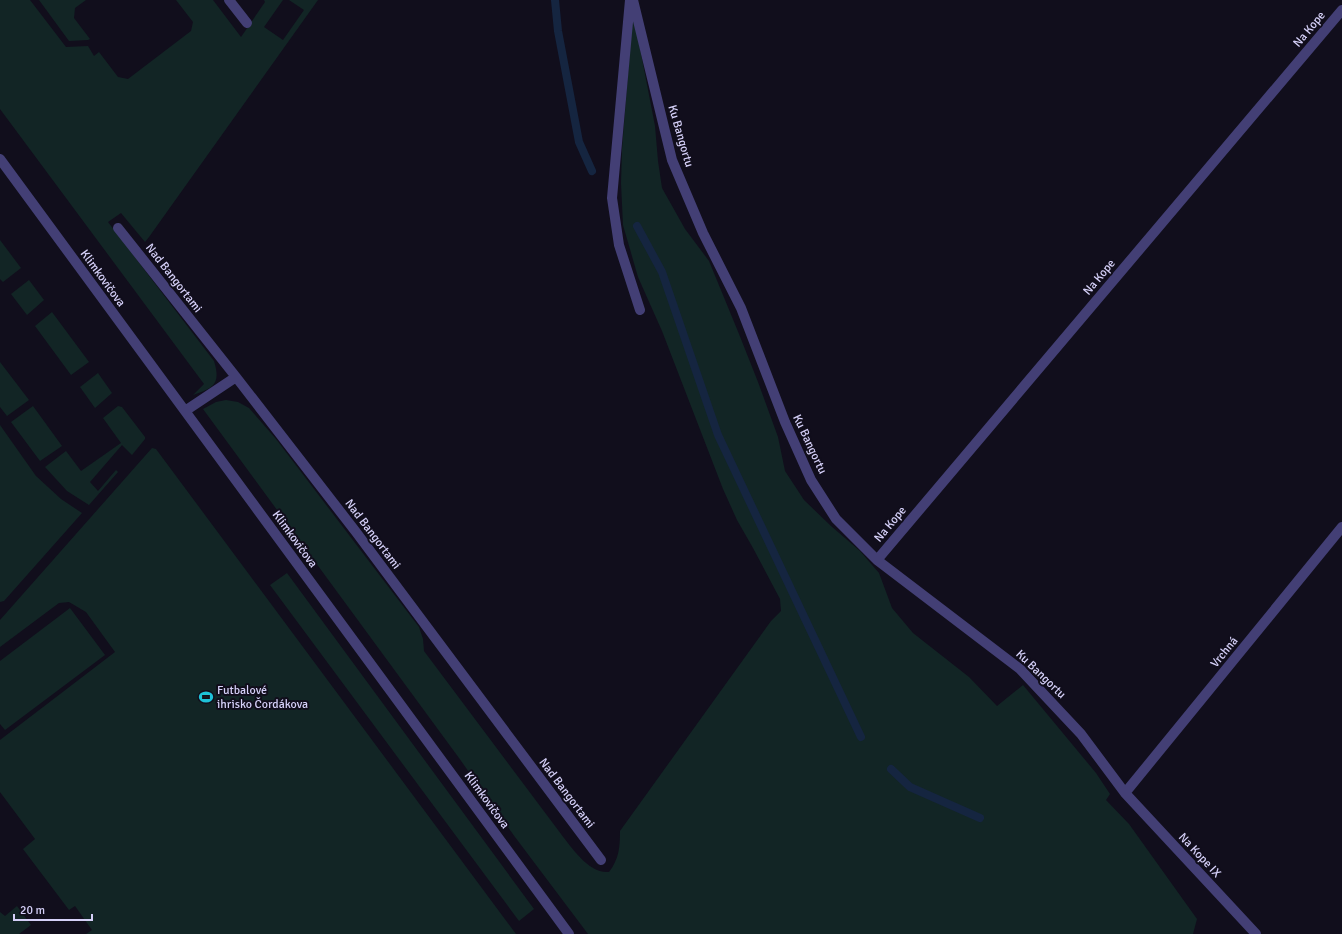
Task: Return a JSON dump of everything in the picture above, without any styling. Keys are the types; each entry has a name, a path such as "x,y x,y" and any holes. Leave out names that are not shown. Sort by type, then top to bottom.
{"street":[{"path":"229,0 246,23"},
{"path":"630,0 612,198 619,245 640,310"},
{"name":"Ku Bangortu","path":"633,0 672,160 703,233 741,308 784,422 811,480 836,518 877,560 1020,668 1081,734 1125,793"},
{"name":"Na Kope","path":"877,560 1342,10"},
{"name":"Klimkovičova","path":"0,159 569,934"},
{"name":"Nad Bangortami","path":"118,228 356,532 601,860"},
{"path":"185,411 236,377"},
{"name":"Vrchná","path":"1125,793 1342,527"},
{"name":"Na Kope IX","path":"1125,793 1256,934"}],"green space":[{"path":"0,0 30,0 66,47 88,46 94,56 99,52 118,77 128,79 191,31 193,22 176,0 213,0 241,37 265,2 264,0 283,0 264,27 283,40 304,10 289,0 318,0 145,242 121,213 108,222 214,361 217,375 216,380 211,387 206,390 193,395 204,384 0,109"},
{"path":"39,0 86,0 75,8 74,18 90,39 69,41"},
{"path":"633,12 655,126 662,188 685,229 709,261 758,382 778,437 785,471 804,500 860,551 879,573 892,608 913,633 969,677 997,706 1023,685 1096,773 1110,794 1106,800 1129,824 1197,919 1193,934 588,934 515,837 459,758 203,409 216,402 226,400 238,402 249,408 276,439 419,627 423,639 424,651 570,846 588,865 602,872 609,872 618,853 620,831 771,621 781,611 780,599 737,520 723,489 662,331 638,277 623,225 621,183 622,149"},
{"path":"0,240 21,268 3,282 0,279"},
{"path":"29,280 44,300 27,315 11,294"},
{"path":"52,312 89,362 71,375 35,326"},
{"path":"0,362 29,400 7,416 0,407"},
{"path":"98,373 112,393 95,408 80,387"},
{"path":"33,406 62,446 40,461 11,422"},
{"path":"118,406 122,407 145,439 132,455 122,445 90,482 98,491 116,470 118,472 89,505 67,491 45,467 66,451 81,471 121,443 103,418"},
{"path":"0,425 36,476 61,499 82,513 4,601 0,602"},
{"name":"Futbalové ihrisko Čordákova","path":"152,448 156,449 516,934 86,934 92,930 75,906 69,910 23,849 35,839 0,792 0,740 115,652 86,612 69,602 59,603 0,647 0,620"},
{"path":"287,573 534,909 519,921 270,585"},
{"path":"70,608 105,655 5,730 0,724 0,661"},
{"path":"17,906 31,925 19,934 0,934 0,912 5,916"}],"waterway":[{"path":"555,0 558,31 579,142 592,171"},
{"path":"637,226 662,272 718,435 861,737"},
{"path":"891,769 910,787 980,818"}],"place":[{"name":"Futbalové ihrisko Čordákova","path":"206,697"}]}
